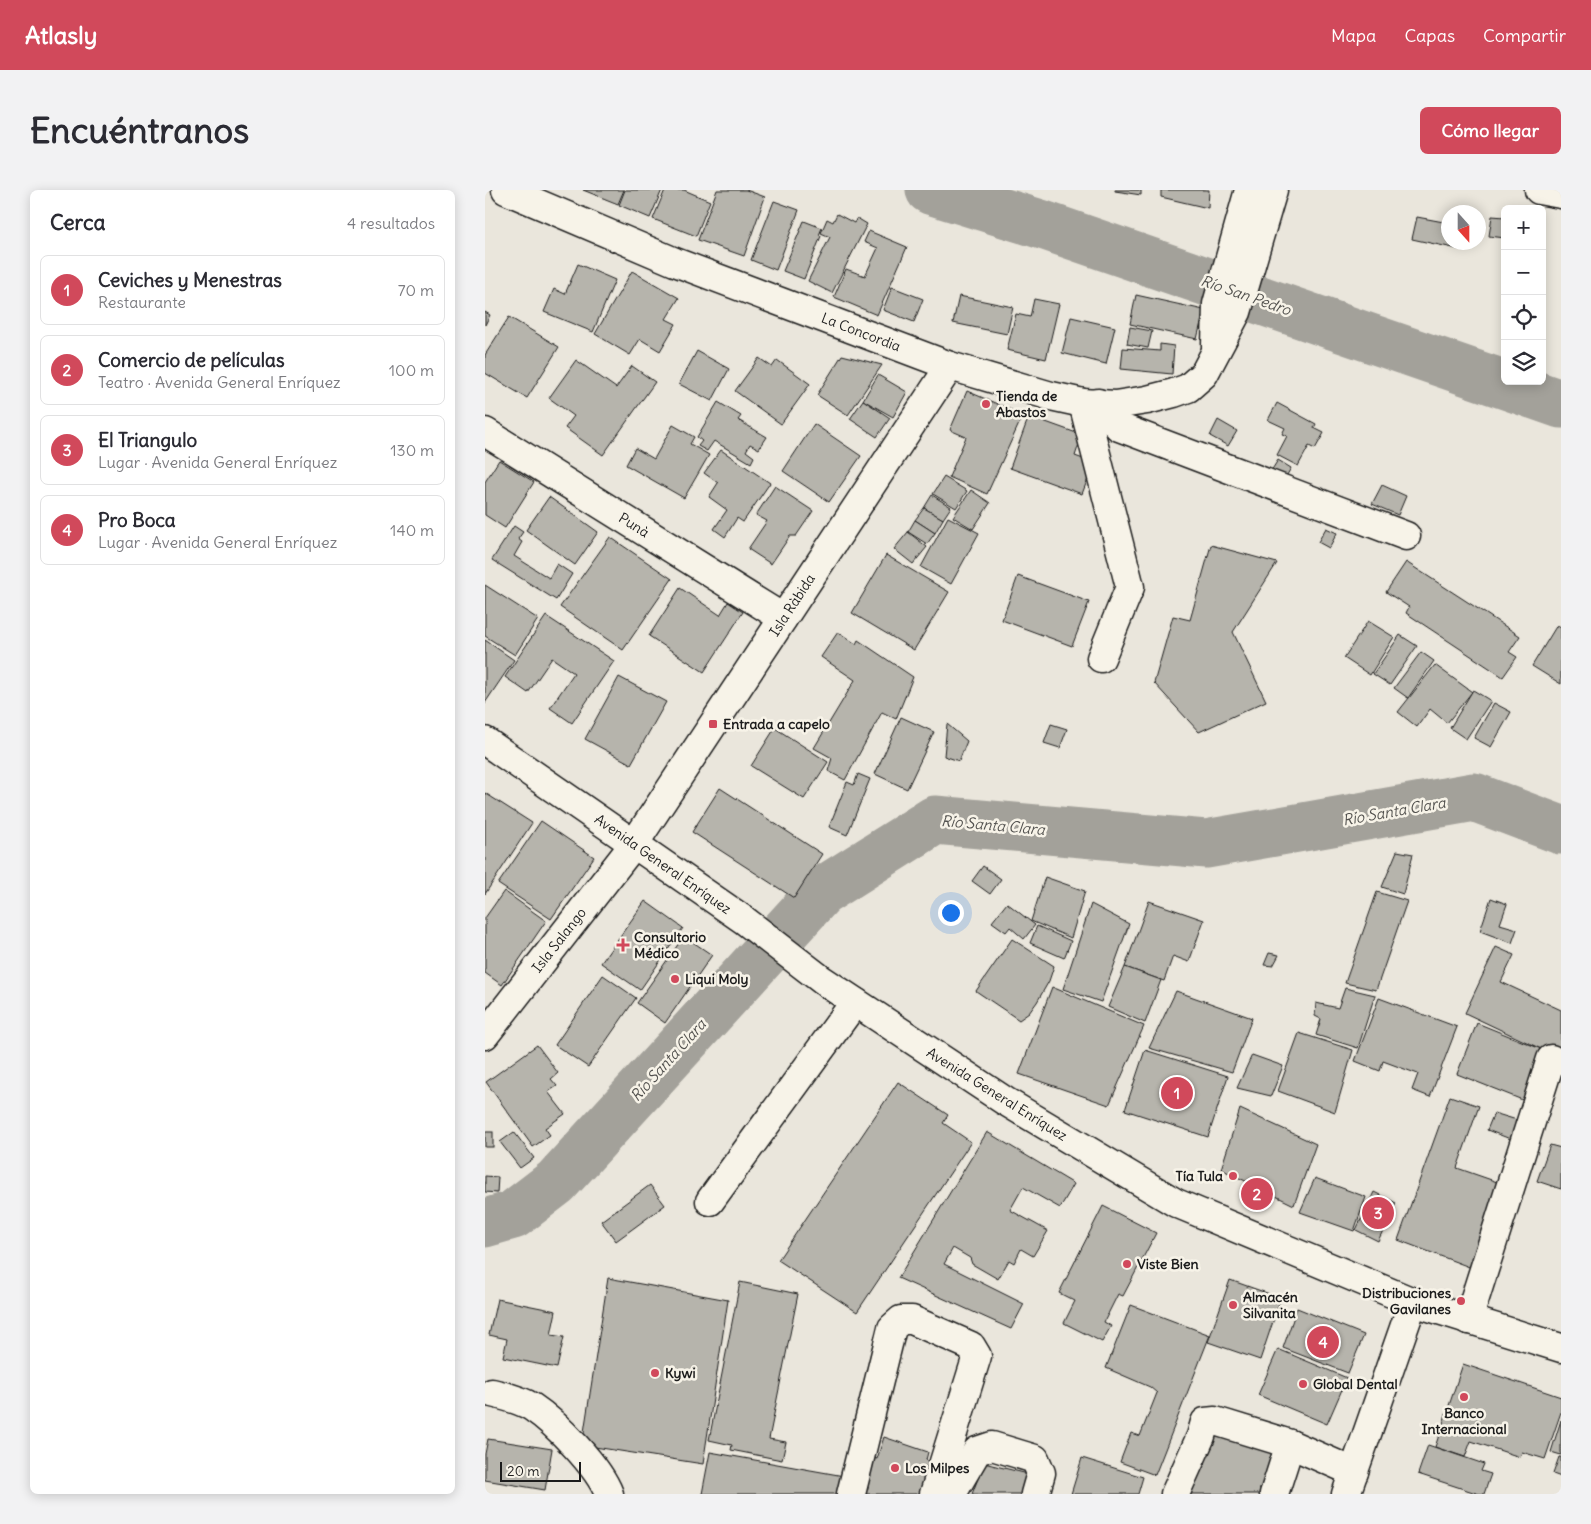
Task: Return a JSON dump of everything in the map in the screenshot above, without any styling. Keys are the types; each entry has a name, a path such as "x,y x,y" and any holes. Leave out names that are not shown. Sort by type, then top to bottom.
{"street":[{"name":"La Concordia","path":"506,190 675,262 949,366 1051,396 1090,403 1115,405 1147,400 1188,388 1204,374 1215,356 1227,308 1264,193"},
{"path":"1539,190 1561,194"},
{"name":"Isla Ràbida","path":"634,844 949,366"},
{"path":"1090,403 1119,427 1406,536"},
{"path":"1090,403 1129,587 1101,658"},
{"name":"Punà","path":"485,432 783,618"},
{"name":"Avenida General Enríquez","path":"485,741 744,920 822,980 1005,1102 1176,1202 1413,1302 1561,1348"},
{"name":"Isla Salango","path":"485,1035 634,844"},
{"path":"710,1201 855,1002"},
{"path":"1469,1320 1551,1059"},
{"path":"1175,1494 1201,1436 1205,1422 1215,1421 1289,1444 1350,1483 1413,1302"},
{"path":"851,1494 892,1328 901,1320 912,1320 971,1346 977,1356 934,1494"},
{"path":"492,1392 531,1406 556,1426 594,1469 609,1494"},
{"path":"1273,1494 1289,1444"},
{"path":"952,1494 977,1451 992,1446 1035,1459 1041,1473 1035,1494"}],"building":[{"path":"583,190 624,190 618,204"},
{"path":"625,190 662,190 650,218 619,205"},
{"path":"665,190 684,190 710,201 696,236 653,219"},
{"path":"717,190 746,190 765,197 744,256 698,240"},
{"path":"1141,190 1141,195 1115,191"},
{"path":"1161,190 1209,190 1208,208 1161,197"},
{"path":"774,201 799,210 776,270 751,260"},
{"path":"837,214 854,223 857,218 867,224 832,293 808,281 830,237 821,233 827,219 833,222"},
{"path":"1492,216 1501,217 1501,238 1489,236"},
{"path":"1417,217 1441,222 1441,245 1412,239"},
{"path":"804,221 822,228 819,235 821,236 804,279 783,271"},
{"path":"869,231 907,247 877,315 834,297 846,269 865,276 878,248 864,242"},
{"path":"578,264 615,280 593,332 544,312 554,289 565,294"},
{"path":"632,271 679,298 666,319 676,324 660,351 640,339 630,355 595,334"},
{"path":"892,287 923,299 914,322 883,310"},
{"path":"1136,295 1204,310 1197,339 1130,324"},
{"path":"959,296 1013,307 1007,334 953,323"},
{"path":"1034,299 1059,304 1046,359 1007,350 1016,314 1030,317"},
{"path":"485,312 490,315 485,325"},
{"path":"509,317 559,347 527,398 485,373 485,355"},
{"path":"1071,317 1115,327 1106,364 1062,353"},
{"path":"1130,327 1152,331 1148,348 1127,344"},
{"path":"1160,344 1174,346 1172,374 1121,369 1123,348 1160,351"},
{"path":"697,351 729,369 712,401 679,384"},
{"path":"842,355 882,365 848,415 817,395"},
{"path":"759,358 772,367 777,360 810,384 781,424 735,391"},
{"path":"576,360 616,388 632,366 655,382 603,455 565,428 574,416 549,398"},
{"path":"878,375 907,392 893,417 863,400"},
{"path":"967,391 1023,415 987,494 949,477 966,437 950,430"},
{"path":"863,400 890,418 877,437 850,419"},
{"path":"718,402 741,416 738,420 767,437 759,449 750,444 746,451 754,457 751,463 714,441 707,451 698,446 702,441 697,437"},
{"path":"1277,403 1316,424 1314,428 1324,433 1315,449 1309,446 1298,466 1277,455 1287,436 1282,434 1285,428 1268,420"},
{"path":"1029,416 1082,435 1075,456 1094,463 1082,494 1010,468"},
{"path":"1218,420 1237,431 1228,446 1210,436"},
{"path":"814,424 861,456 829,502 783,471"},
{"path":"673,425 694,437 690,444 709,455 684,498 626,465 635,448 654,459"},
{"path":"721,450 770,483 743,522 737,518 725,537 714,529 727,510 709,497 718,483 704,473"},
{"path":"499,460 534,482 505,528 485,515 485,482"},
{"path":"1278,460 1291,468 1280,487 1266,479"},
{"path":"944,477 967,491 956,508 933,494"},
{"path":"1382,485 1406,496 1398,515 1372,504"},
{"path":"775,486 813,511 796,536 790,536 771,564 748,549 767,521 756,515"},
{"path":"971,490 990,503 973,529 953,517"},
{"path":"932,495 951,507 943,519 924,508"},
{"path":"549,497 598,532 575,565 526,530"},
{"path":"924,508 943,519 935,533 915,520"},
{"path":"948,517 979,533 951,584 921,567"},
{"path":"915,520 935,533 927,544 908,532"},
{"path":"514,526 523,532 518,539 522,542 514,556 549,578 557,564 572,574 556,600 492,560"},
{"path":"1326,528 1337,533 1329,548 1318,542"},
{"path":"908,532 927,547 913,564 894,549"},
{"path":"610,537 672,579 623,650 560,607"},
{"path":"1211,545 1277,563 1233,632 1266,701 1199,732 1154,683 1173,616 1190,620"},
{"path":"886,555 949,592 914,650 852,613"},
{"path":"1406,562 1520,636 1509,652 1517,657 1503,677 1406,613 1409,607 1386,592"},
{"path":"1018,576 1089,602 1072,646 1002,620"},
{"path":"485,585 538,619 515,655 485,636"},
{"path":"680,588 720,615 728,602 743,612 704,672 649,636"},
{"path":"546,616 614,661 572,723 550,708 574,673 552,658 528,693 505,677"},
{"path":"1368,621 1394,637 1370,675 1344,658"},
{"path":"1557,625 1561,627 1561,684 1532,666"},
{"path":"838,632 856,644 858,640 913,677 896,719 882,712 845,780 828,771 832,758 814,748 855,680 821,657"},
{"path":"1400,635 1417,646 1390,685 1373,674"},
{"path":"485,640 514,660 485,703"},
{"path":"1421,652 1434,661 1408,698 1394,688"},
{"path":"1435,665 1472,692 1447,723 1430,709 1417,727 1398,712"},
{"path":"619,677 666,702 631,764 585,739"},
{"path":"1473,690 1491,701 1466,739 1450,728"},
{"path":"1494,703 1511,712 1491,747 1474,738"},
{"path":"901,717 934,732 907,789 875,774"},
{"path":"947,724 967,741 959,761 944,756"},
{"path":"1051,724 1067,729 1060,748 1044,743"},
{"path":"775,728 828,762 804,799 751,766"},
{"path":"858,774 870,779 847,835 829,827 847,782 854,785"},
{"path":"720,788 822,854 794,898 692,832"},
{"path":"485,793 532,823 485,894"},
{"path":"541,821 594,857 551,919 498,884"},
{"path":"1397,851 1413,854 1403,894 1382,887"},
{"path":"983,866 1001,879 990,894 972,881"},
{"path":"1045,877 1085,891 1071,938 1031,921"},
{"path":"504,891 546,921 502,985 485,973 485,918"},
{"path":"1377,892 1407,901 1376,990 1345,983"},
{"path":"1491,898 1507,904 1500,924 1517,929 1512,943 1480,931"},
{"path":"645,901 683,928 640,990 601,963"},
{"path":"1149,901 1204,920 1189,962 1173,956 1164,981 1125,967"},
{"path":"1007,903 1035,925 1024,939 1010,927 1006,932 992,922"},
{"path":"1091,904 1129,924 1101,1002 1063,989"},
{"path":"1037,926 1071,941 1064,958 1030,943"},
{"name":"Liqui Moly","path":"684,936 712,955 665,1023 637,1003"},
{"path":"1012,939 1054,966 1049,981 1037,1002 1029,1013 1019,1020 976,991"},
{"path":"1496,947 1514,955 1501,982 1561,1010 1561,1045 1556,1056 1465,1013"},
{"path":"1269,953 1279,955 1273,966 1264,965"},
{"path":"1125,967 1161,980 1145,1023 1108,1007"},
{"path":"603,975 636,998 588,1067 555,1045"},
{"path":"1052,987 1144,1026 1109,1105 1019,1074"},
{"path":"1345,988 1375,995 1358,1048 1316,1035 1321,1019 1315,1016 1316,1003 1338,1008"},
{"path":"1176,991 1252,1018 1232,1072 1149,1048"},
{"path":"1379,998 1457,1027 1430,1097 1412,1090 1418,1074 1383,1061 1380,1071 1355,1061"},
{"path":"1477,1023 1546,1051 1525,1101 1457,1074"},
{"path":"1299,1033 1353,1050 1335,1112 1278,1091"},
{"path":"537,1045 558,1073 551,1079 557,1086 548,1092 565,1114 545,1128 550,1135 533,1147 486,1082"},
{"path":"1145,1050 1228,1076 1208,1137 1125,1110"},
{"path":"1252,1055 1283,1066 1271,1096 1237,1088"},
{"path":"898,1082 948,1115 943,1123 971,1142 857,1312 778,1260"},
{"path":"1450,1096 1479,1106 1457,1168 1503,1184 1472,1268 1398,1240"},
{"path":"1240,1109 1316,1144 1294,1205 1221,1169"},
{"path":"1494,1113 1520,1121 1513,1140 1487,1130"},
{"path":"485,1132 493,1132 493,1147 485,1147"},
{"path":"514,1132 534,1158 520,1168 500,1142"},
{"path":"987,1132 1074,1184 1060,1208 1023,1187 1010,1210 1048,1231 1033,1256 1021,1249 1014,1263 1009,1260 998,1279 972,1264 970,1258 953,1248 944,1264 1024,1304 1011,1329 898,1278"},
{"path":"1550,1145 1561,1148 1561,1189 1537,1181"},
{"path":"485,1176 498,1177 497,1193 485,1192"},
{"path":"1315,1178 1366,1197 1354,1231 1300,1212"},
{"path":"650,1185 665,1205 616,1241 601,1221"},
{"path":"1374,1192 1396,1203 1378,1241 1356,1230"},
{"path":"1103,1206 1156,1233 1123,1296 1118,1294 1104,1322 1111,1326 1102,1342 1064,1323 1075,1301 1059,1293"},
{"name":"Kywi","path":"608,1278 728,1300 703,1464 582,1445"},
{"path":"1230,1280 1281,1298 1260,1360 1208,1342"},
{"path":"740,1282 798,1294 769,1439 786,1442 782,1460 731,1450 732,1445 709,1440"},
{"path":"497,1299 556,1311 551,1335 564,1337 557,1368 503,1357 507,1339 489,1335"},
{"path":"1131,1305 1210,1335 1155,1475 1120,1462 1131,1433 1140,1436 1157,1393 1150,1387 1106,1368"},
{"path":"1297,1308 1364,1335 1348,1373 1283,1348"},
{"name":"Global Dental","path":"1278,1349 1347,1378 1327,1424 1258,1395"},
{"path":"1463,1364 1561,1397 1561,1412 1545,1459 1522,1452 1520,1457 1471,1441 1465,1457 1435,1447"},
{"path":"1561,1420 1561,1455 1551,1452"},
{"path":"1209,1428 1281,1452 1267,1494 1187,1494"},
{"name":"Los Milpes","path":"884,1437 928,1452 926,1460 929,1462 926,1474 933,1477 928,1494 858,1494 866,1455 877,1459"},
{"path":"488,1439 552,1449 545,1490 485,1480 485,1454"},
{"path":"1428,1445 1484,1464 1481,1471 1491,1474 1484,1494 1418,1474"},
{"path":"710,1452 844,1476 841,1494 702,1494"},
{"path":"1559,1457 1561,1457 1561,1477 1553,1474"},
{"path":"1082,1458 1143,1477 1138,1494 1071,1494"},
{"path":"984,1463 1036,1476 1030,1494 972,1494"}],"waterway":[{"name":"Río San Pedro","path":"930,190 1040,224 1561,404"},
{"name":"Río Santa Clara","path":"485,1223 513,1215 556,1182 821,892 935,820 1206,844 1474,797 1561,830"}],"place":[{"name":"Tienda de Abastos","path":"986,404"},
{"name":"Entrada a capelo","path":"713,724"},
{"name":"Consultorio Médico","path":"623,945"},
{"name":"Liqui Moly","path":"675,979"},
{"name":"Ceviches y Menestras","path":"1177,1093"},
{"name":"Tía Tula","path":"1233,1176"},
{"name":"Comercio de películas","path":"1257,1194"},
{"name":"El Triangulo","path":"1378,1213"},
{"name":"Viste Bien","path":"1127,1264"},
{"name":"Distribuciones Gavilanes","path":"1461,1301"},
{"name":"Almacén Silvanita","path":"1233,1305"},
{"name":"Pro Boca","path":"1323,1342"},
{"name":"Kywi","path":"655,1373"},
{"name":"Global Dental","path":"1303,1384"},
{"name":"Banco Internacional","path":"1464,1397"},
{"name":"Los Milpes","path":"895,1468"}]}
